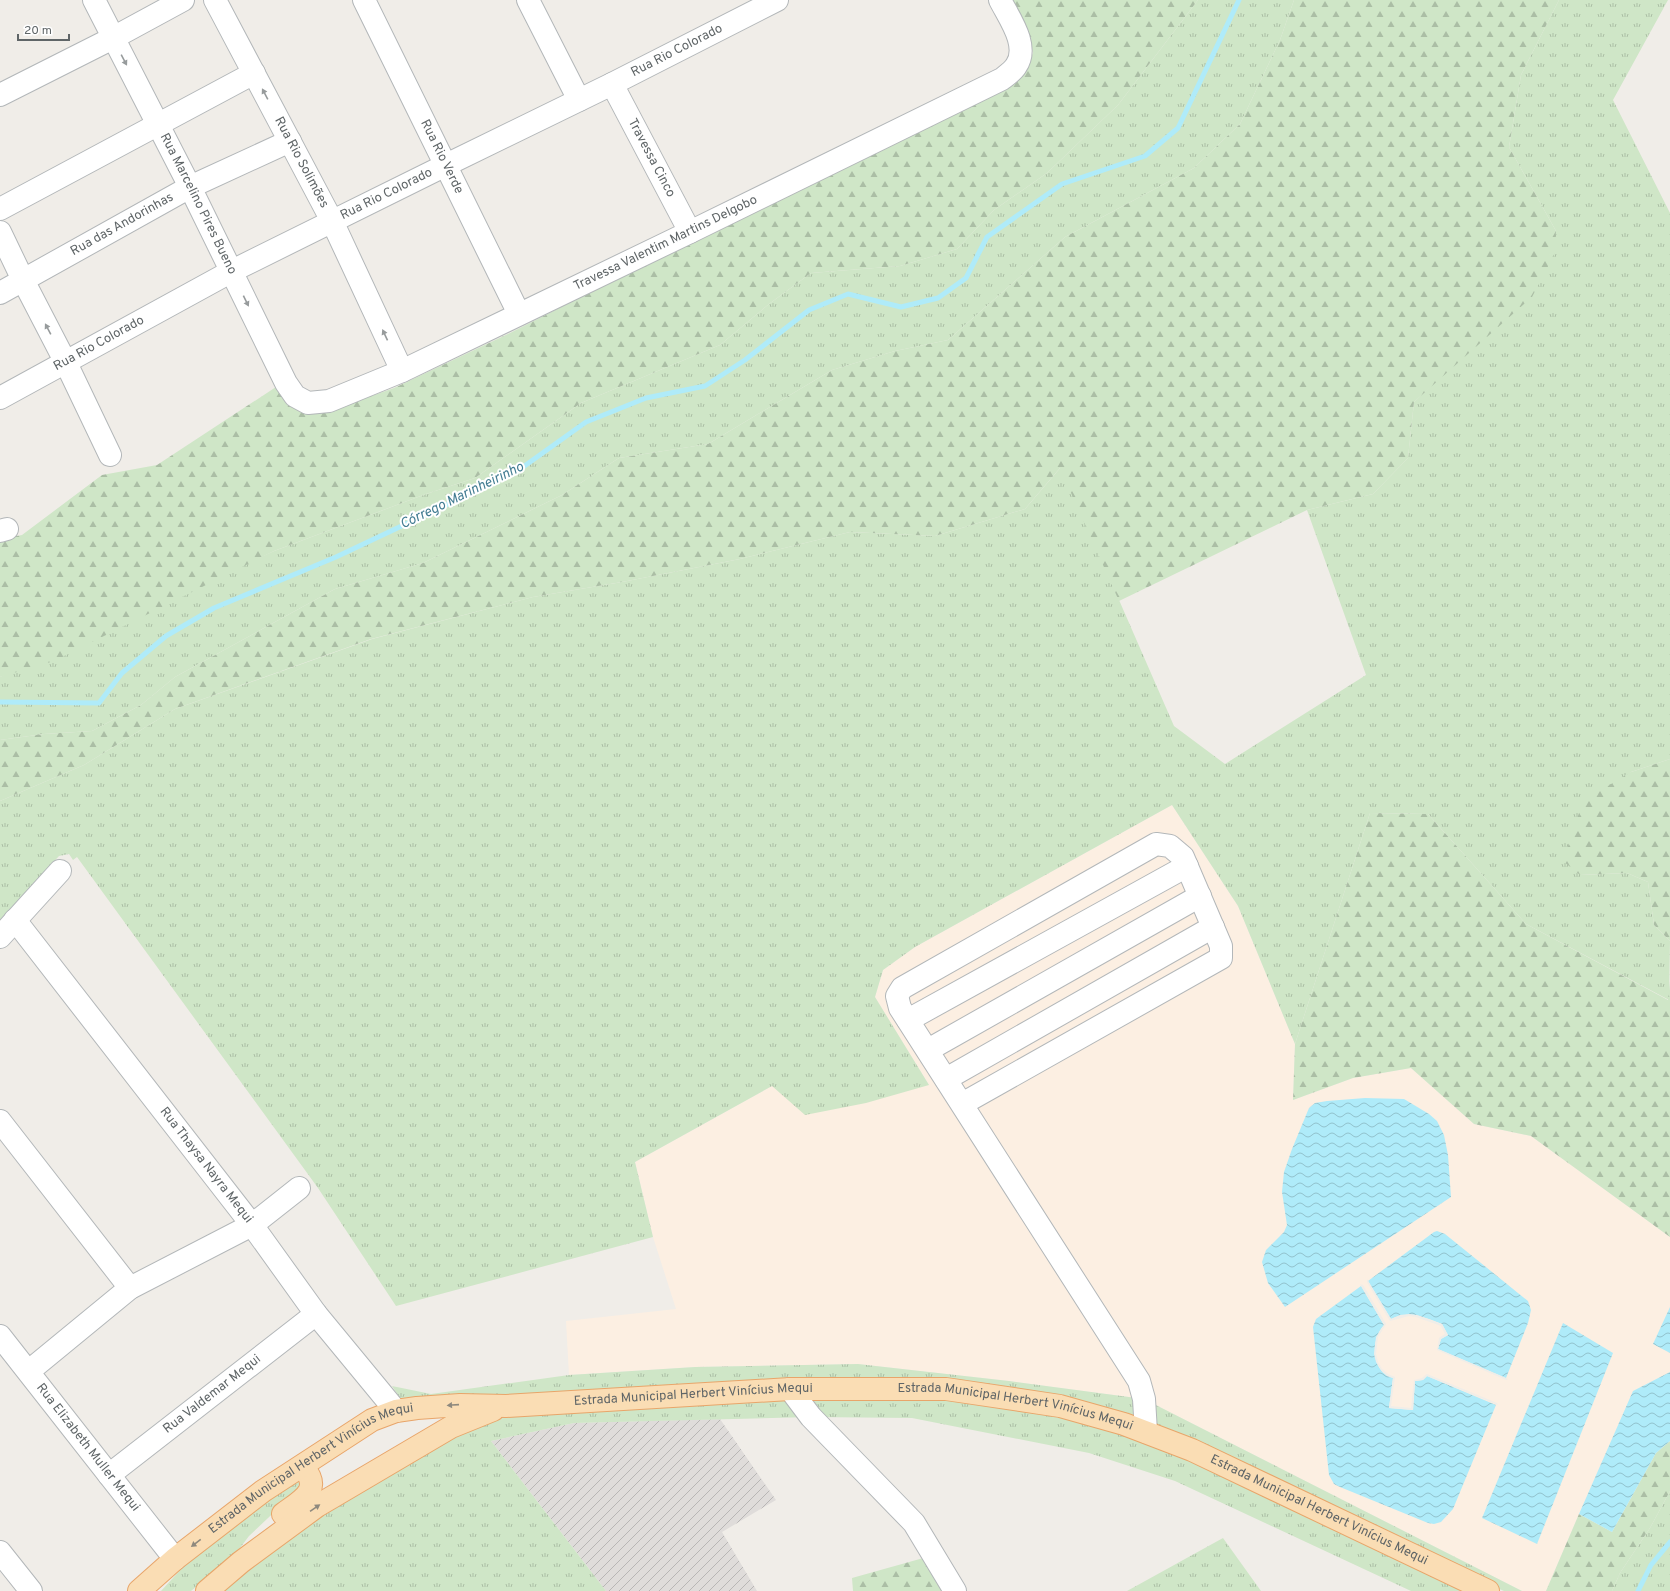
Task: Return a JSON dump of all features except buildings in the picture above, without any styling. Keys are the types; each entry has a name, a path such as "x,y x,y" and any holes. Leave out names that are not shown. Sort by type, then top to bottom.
{"main road":[{"name":"Estrada Municipal Herbert Vinícius Mequi","path":"140,1591 175,1559 263,1491 303,1467 372,1420 396,1411 460,1405 506,1406 790,1389 946,1389 1060,1406 1146,1432 1192,1450 1488,1591"},
{"name":"Estrada Municipal Herbert Vinícius Mequi","path":"207,1591 241,1562 317,1506 451,1427 483,1413 506,1406"},
{"path":"241,1562 256,1538 311,1490 312,1482 303,1467"}],"street":[{"name":"Rua Marcelino Pires Bueno","path":"94,0 190,187 286,383 295,396 308,402"},
{"path":"0,96 183,0"},
{"name":"Rua Rio Solimões","path":"215,0 332,221 402,371"},
{"name":"Rua Rio Verde","path":"364,0 520,314"},
{"path":"528,0 579,100"},
{"name":"Rua Rio Colorado","path":"0,398 232,271 612,84 754,5 777,0"},
{"name":"Travessa Valentim Martins Delgobo","path":"308,402 329,401 402,371 690,232 1002,78 1016,66 1022,54 1017,35 1000,0"},
{"path":"0,210 254,73"},
{"name":"Travessa Cinco","path":"612,84 690,232"},
{"name":"Rua das Andorinhas","path":"0,293 190,187 290,141"},
{"path":"0,232 66,363 110,456"},
{"path":"962,1104 1221,958 1221,946 1183,857 1170,846 1156,844 902,988 897,996 900,1008 1139,1381 1144,1399 1146,1432"},
{"path":"908,1020 1187,866"},
{"path":"0,937 60,871"},
{"path":"928,1050 1200,896"},
{"name":"Rua Thaysa Nayra Mequi","path":"15,920 252,1225 316,1314 396,1411"},
{"path":"946,1079 1213,927"},
{"path":"0,1121 130,1288"},
{"path":"28,1371 130,1288 252,1225 299,1188"},
{"name":"Rua Valdemar Mequi","path":"109,1475 316,1314"},
{"name":"Rua Elizabeth Muller Mequi","path":"0,1336 175,1559"},
{"path":"790,1389 816,1422 914,1523 955,1591"},
{"path":"0,1552 31,1591"}],"shaded area":[{"path":"1172,805 1238,906 1295,1044 1293,1100 1353,1078 1411,1068 1474,1124 1531,1136 1670,1237 1670,1441 1656,1453 1612,1532 1579,1514 1546,1591 1522,1591 1144,1399 1009,1381 858,1364 695,1367 569,1375 566,1321 676,1309 653,1237 635,1162 772,1086 929,1085 875,997 883,970 915,947"},
{"path":"720,1419 776,1500 722,1532 757,1591 606,1591 491,1441 574,1423"}],"green space":[{"path":"1012,0 1198,0 1118,105 1047,173 994,210 957,249 900,266 811,273 769,304 720,345 581,403 475,478 426,494 274,551 54,661 0,677 0,539 22,535 102,475 157,465 279,385 332,410 394,388 512,332 1023,73 1033,53 1028,30"},
{"path":"1198,0 1294,0 1280,40 1240,124 1194,168 1065,237 948,340 895,351 832,370 708,444 619,458 562,495 423,563 335,589 175,677 141,705 92,731 44,734 0,740 0,677 274,551 426,494 475,478 581,403 720,345 769,304 811,273 900,266 957,249 994,210 1047,173 1118,105"},
{"path":"1294,0 1559,0 1521,75 1509,147 1556,231 1554,255 1532,297 1414,402 1408,458 1373,494 1307,510 1119,601 1060,468 1025,509 935,536 850,532 740,559 622,582 533,597 371,639 175,709 84,765 0,801 0,740 44,734 92,731 141,705 175,677 335,589 423,563 562,495 619,458 708,444 832,370 895,351 948,340 1065,237 1194,168 1240,124 1280,40"},
{"path":"1559,0 1668,0 1613,100 1670,213 1670,759 1631,772 1580,875 1627,873 1648,882 1654,925 1670,941 1669,1000 1526,924 1428,814 1370,813 1295,1044 1238,906 1172,805 915,947 883,970 875,997 929,1085 866,1103 805,1115 772,1086 635,1162 653,1237 396,1306 318,1188 77,857 73,860 69,854 59,856 0,920 0,801 84,765 175,709 372,639 533,597 622,582 740,559 850,532 935,536 1025,509 1061,467 1174,726 1225,764 1366,675 1307,510 1373,494 1408,458 1414,402 1461,358 1556,231 1509,147 1521,75"},
{"path":"1670,759 1670,941 1654,925 1648,882 1627,873 1580,875 1563,861 1583,801 1631,772"},
{"path":"1370,813 1428,814 1526,924 1668,1000 1670,981 1670,1237 1531,1136 1474,1124 1411,1068 1353,1078 1293,1100 1295,1044"},
{"path":"858,1364 1009,1381 1144,1399 1522,1591 1504,1591 1466,1575 1195,1444 1012,1391 402,1401 392,1386 431,1394 569,1375 695,1367"},
{"path":"795,1395 946,1395 1010,1404 1146,1438 1474,1591 1411,1591 1175,1481 1089,1453 912,1418 811,1417 574,1423 491,1441 606,1591 213,1591 320,1508 488,1416"},
{"path":"1670,1441 1670,1491 1650,1528 1620,1573 1612,1591 1546,1591 1579,1514 1612,1532 1656,1453"},
{"path":"294,1477 304,1484 249,1536 234,1556 191,1591 161,1591 184,1566"},
{"path":"1670,1491 1670,1591 1612,1591 1620,1573 1650,1528"},
{"path":"1223,1538 1261,1591 1127,1591"},
{"path":"934,1555 955,1591 853,1591 852,1578"}],"water":[{"path":"1365,1098 1404,1099 1429,1114 1437,1121 1444,1135 1448,1155 1451,1197 1285,1307 1268,1283 1262,1262 1266,1250 1284,1232 1287,1225 1282,1192 1284,1172 1292,1149 1309,1108 1315,1103"},
{"path":"1437,1231 1445,1234 1528,1301 1531,1310 1528,1323 1506,1378 1438,1349 1441,1339 1448,1335 1442,1324 1423,1317 1411,1315 1398,1316 1391,1319 1368,1281"},
{"path":"1361,1286 1384,1325 1379,1331 1376,1339 1375,1355 1380,1369 1386,1375 1393,1378 1389,1408 1413,1410 1415,1381 1423,1380 1427,1376 1496,1405 1453,1509 1441,1522 1434,1524 1428,1523 1340,1487 1334,1484 1329,1475 1313,1327 1316,1319"},
{"path":"1670,1307 1670,1353 1653,1344"},
{"path":"1563,1323 1613,1353 1537,1544 1482,1518"},
{"path":"1670,1372 1670,1441 1656,1453 1612,1532 1579,1514 1633,1391"}],"pier":[{"path":"1367,1279 1391,1319 1400,1315 1409,1314 1417,1315 1442,1324 1448,1335 1441,1339 1438,1349 1508,1379 1506,1380 1437,1350 1439,1338 1445,1334 1441,1326 1409,1316 1390,1321 1367,1282"},
{"path":"1360,1284 1363,1285 1386,1324 1378,1337 1376,1354 1382,1369 1395,1377 1391,1406 1411,1408 1414,1380 1422,1378 1427,1374 1497,1403 1498,1405 1427,1376 1423,1380 1415,1381 1413,1410 1389,1408 1393,1378 1387,1376 1381,1370 1376,1362 1374,1354 1376,1337 1384,1325"}],"waterway":[{"name":"Córrego Marinheirinho","path":"0,702 99,703 122,673 166,636 214,608 336,557 516,472 586,422 646,398 705,386 745,360 809,310 848,294 901,307 938,298 966,278 987,237 1062,184 1145,156 1178,128 1239,0"},
{"path":"1638,1591 1651,1565 1670,1542"}]}
